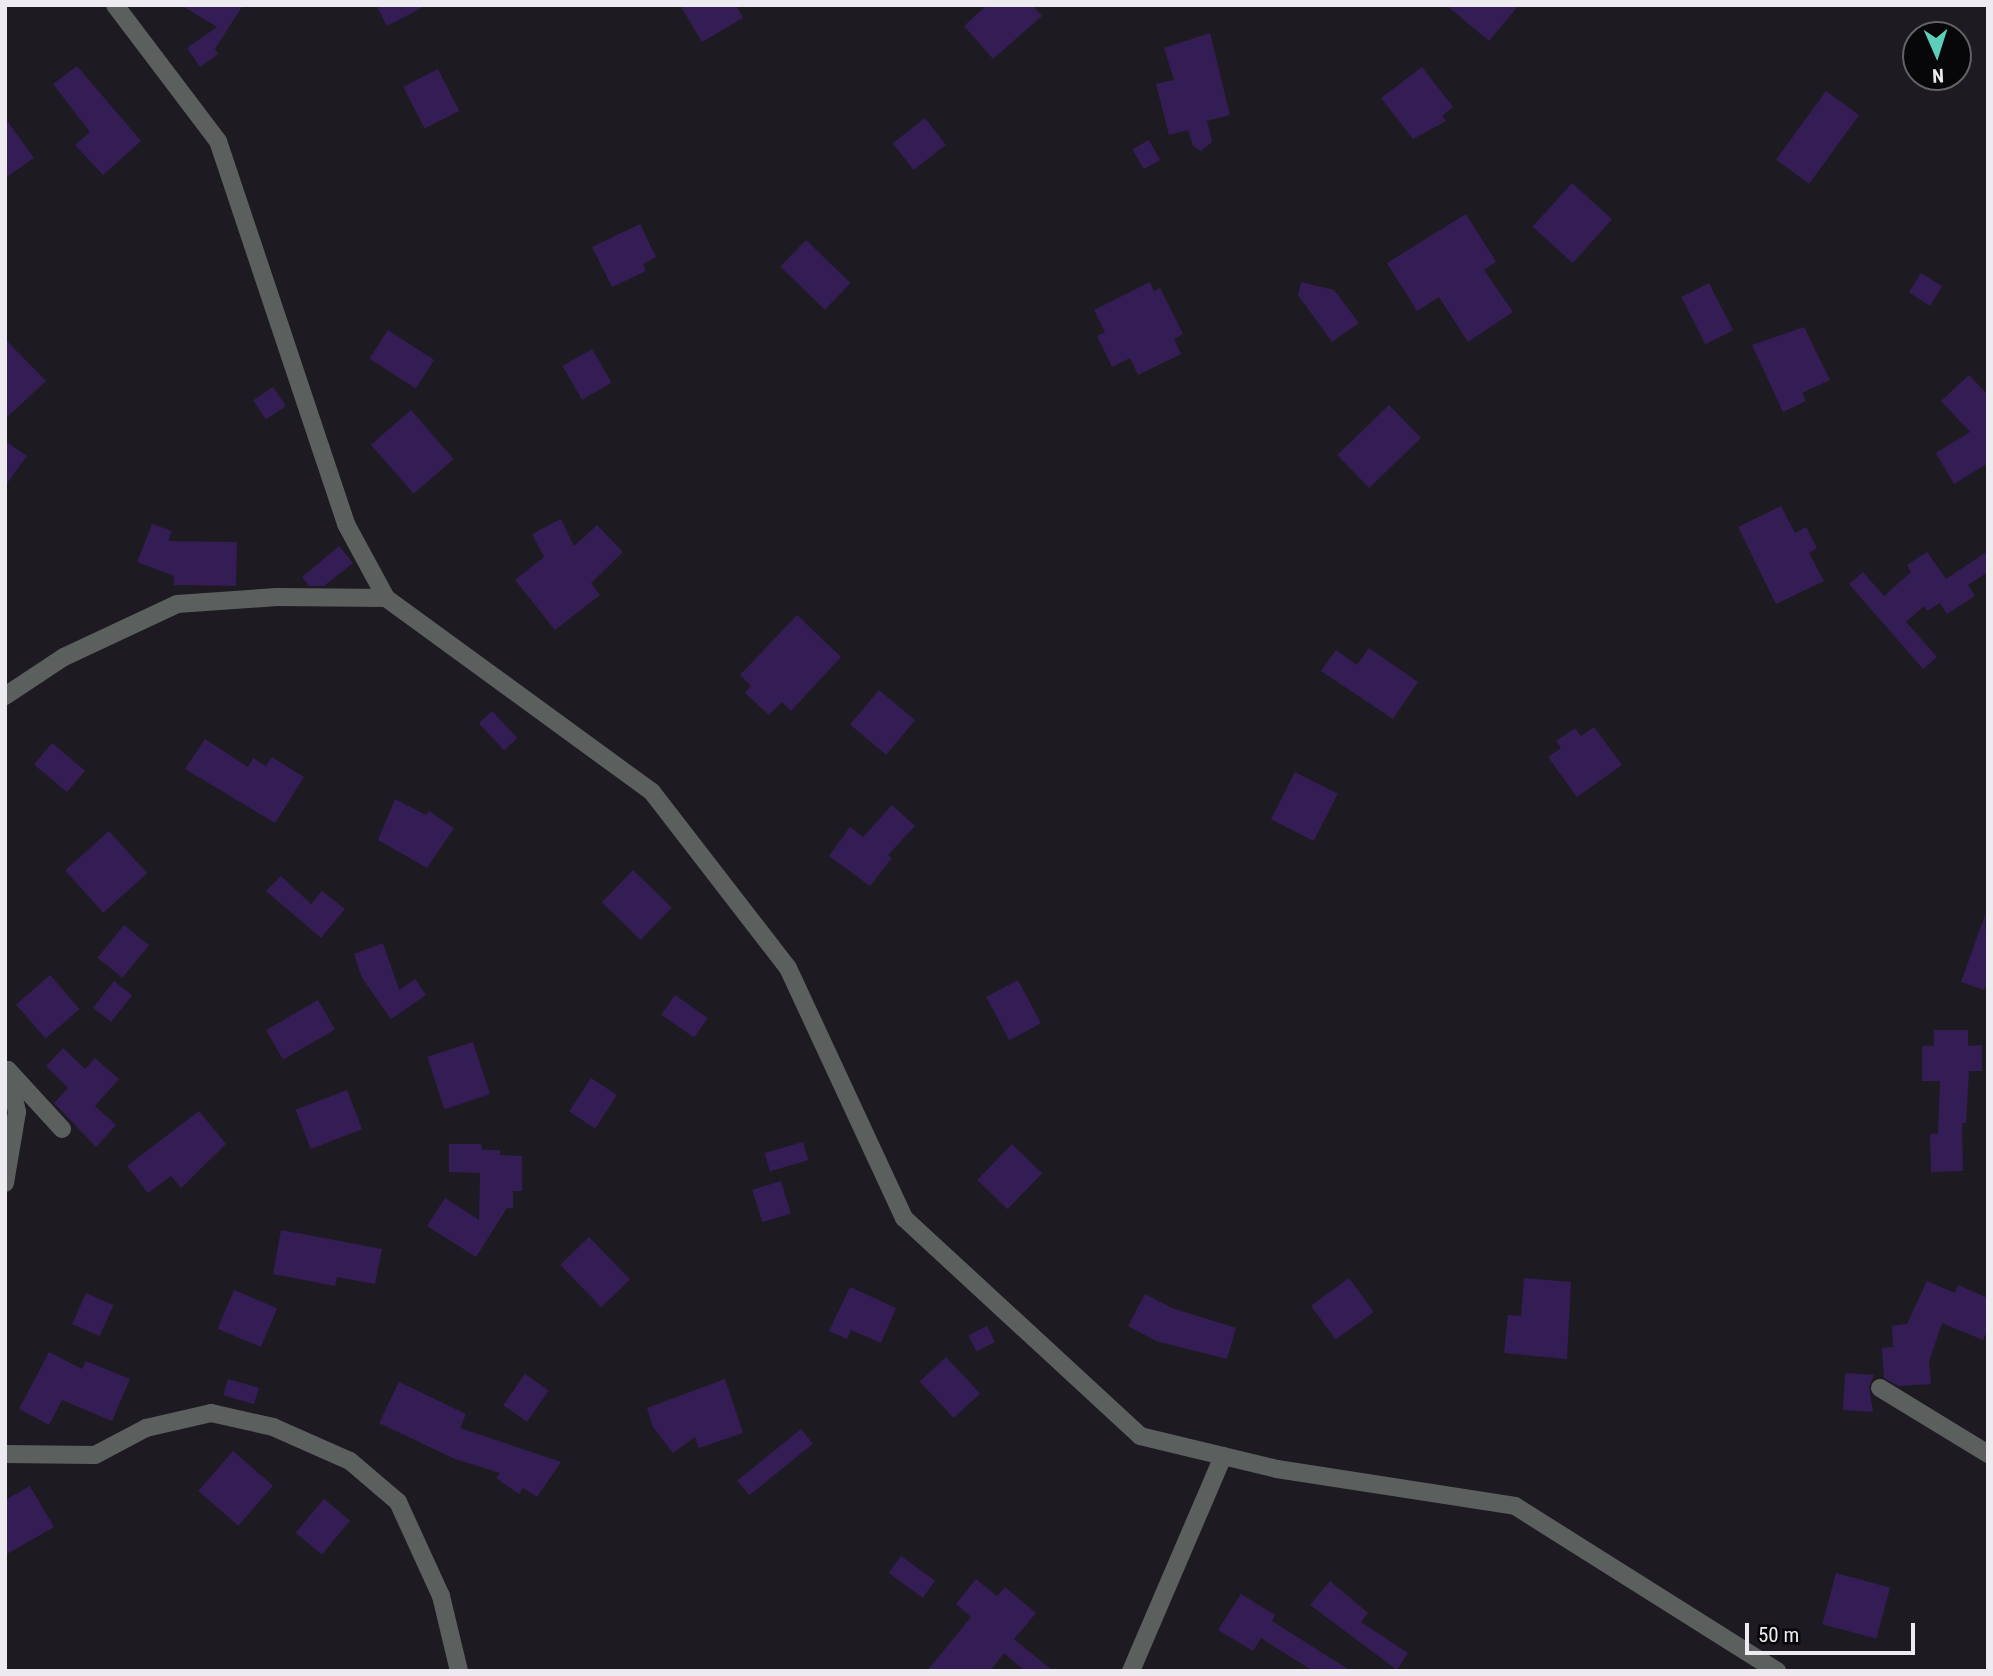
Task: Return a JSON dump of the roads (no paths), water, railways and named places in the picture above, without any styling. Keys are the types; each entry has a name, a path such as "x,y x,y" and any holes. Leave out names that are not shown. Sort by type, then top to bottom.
{"street":[{"path":"115,5 218,141 346,524 386,597 652,792 788,968 904,1218 1140,1436 1277,1469 1515,1506 1777,1671"},
{"path":"5,696 64,657 177,604 277,597 386,597"},
{"path":"6,1066 62,1129"},
{"path":"5,1183 17,1112 6,1066"},
{"path":"1880,1388 1988,1454"},
{"path":"5,1454 95,1455 146,1427 211,1413 273,1427 350,1461 398,1502 441,1596 459,1671"},
{"path":"1131,1671 1223,1456"}]}
